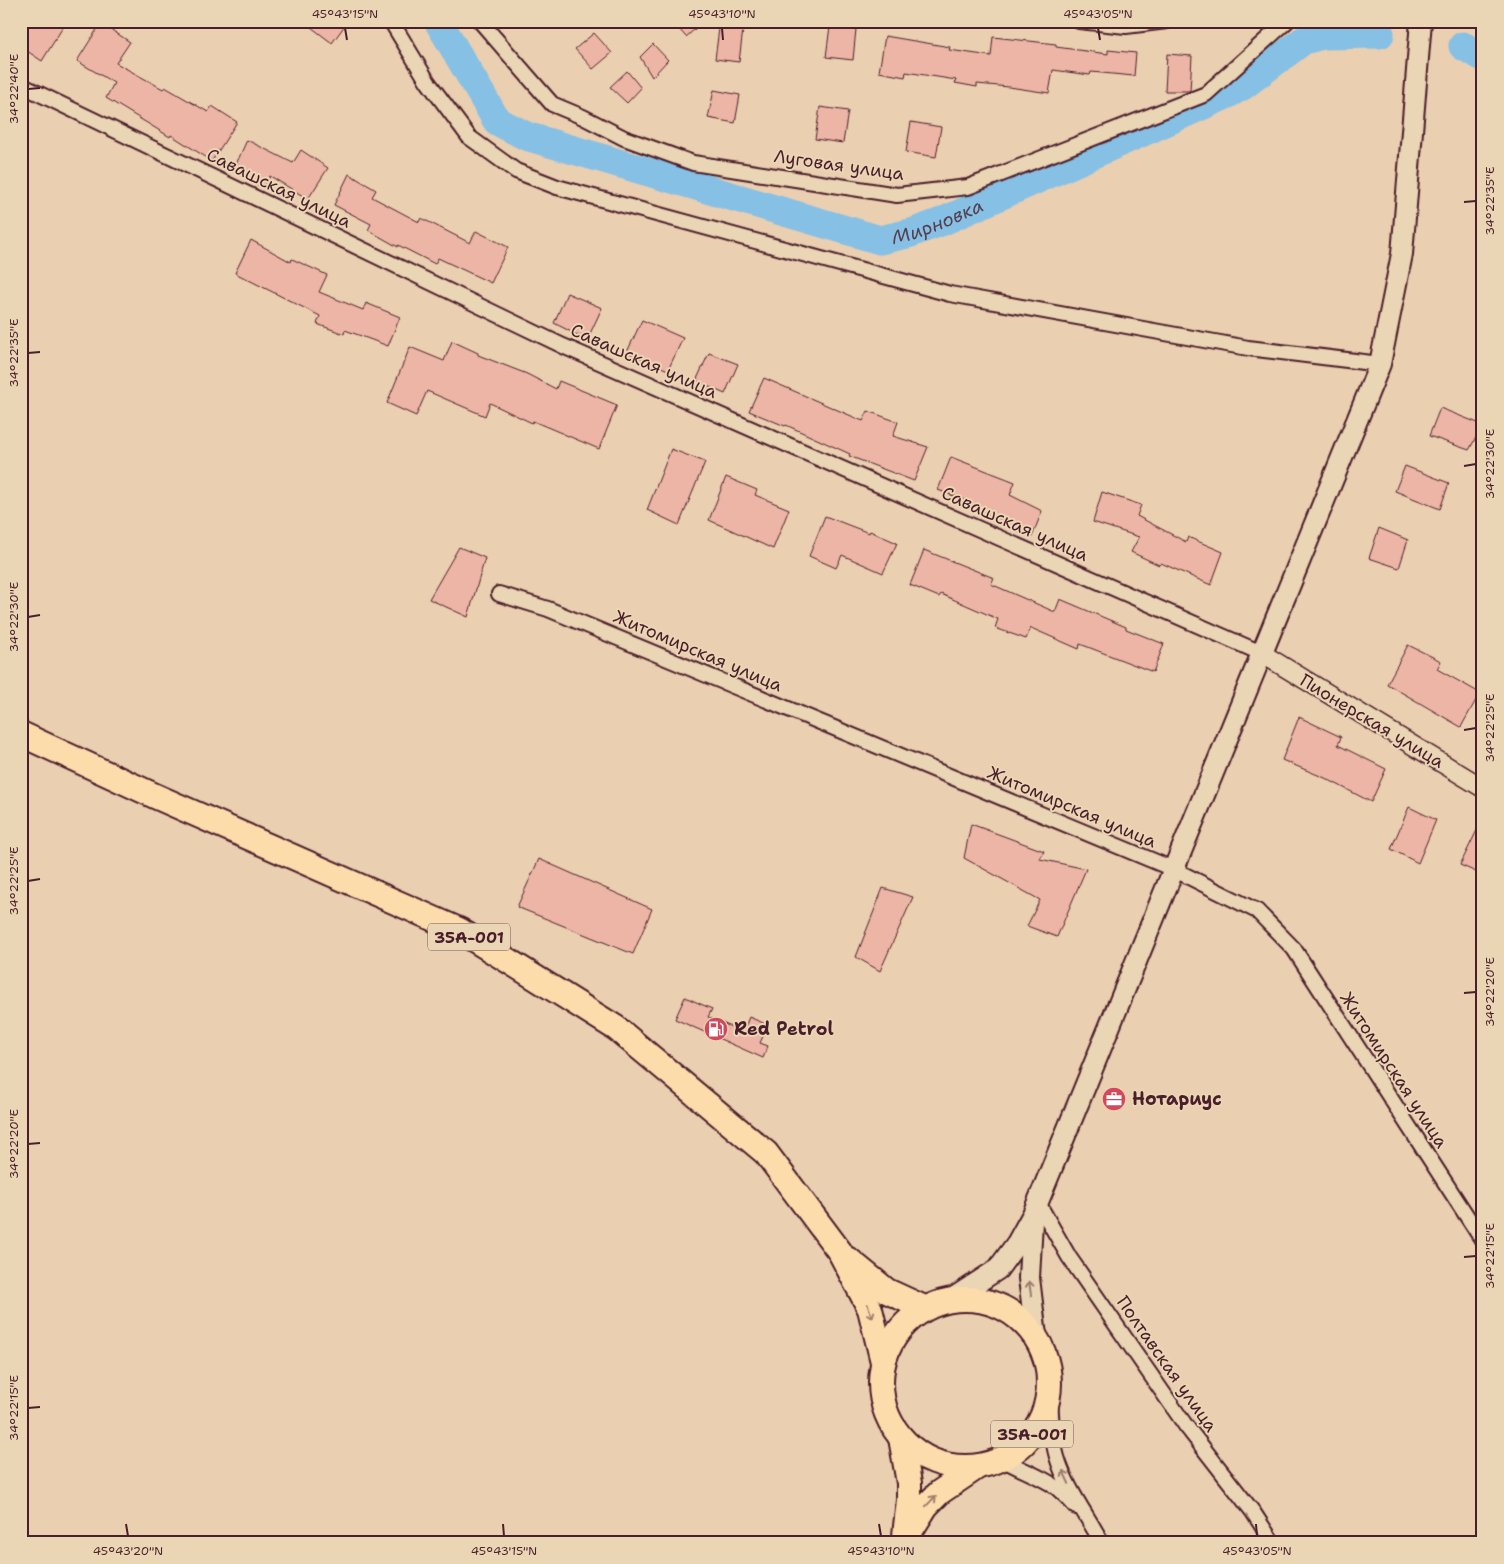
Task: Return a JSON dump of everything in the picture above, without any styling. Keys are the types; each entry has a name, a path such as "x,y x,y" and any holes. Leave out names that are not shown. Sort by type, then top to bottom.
{"highway":[{"name":"35А-001","path":"21,734 164,800 459,930 616,1028 766,1152 840,1252 870,1309 883,1362 881,1389 887,1415 901,1438 923,1456 949,1466 978,1467"},
{"name":"35А-001","path":"840,1252 887,1291 924,1308"},
{"name":"35А-001","path":"883,1362 898,1331 924,1308 952,1298 976,1298 1000,1305 1020,1318 1036,1336 1048,1363 1050,1392 1042,1419 1025,1443 1002,1460 978,1467 940,1492 926,1506 903,1542"},
{"name":"35А-001","path":"901,1438 910,1483 903,1542"}],"main road":[{"path":"952,1298 998,1269 1017,1243 1035,1208 1380,364 1402,254 1421,21"},
{"path":"1035,1208 1029,1278 1036,1336"}],"street":[{"path":"391,21 428,82 469,137 516,171 558,187 950,294 1248,348 1380,364"},
{"name":"Луговая улица","path":"480,21 552,104 624,138 693,163 897,195 968,187 1206,94 1287,21"},
{"path":"1079,21 1126,26 1167,21"},
{"name":"Савашская улица","path":"21,85 562,346 1261,653"},
{"name":"Житомирская улица","path":"499,594 548,609 1173,869 1257,911 1294,949 1483,1241"},
{"name":"Пионерская улица","path":"1261,653 1483,788"},
{"name":"Полтавская улица","path":"1035,1208 1180,1418 1253,1512 1274,1543"},
{"path":"1050,1392 1052,1426 1057,1457 1068,1482 1102,1543"},
{"path":"1002,1460 1057,1488 1090,1520"}],"building":[{"path":"30,21 55,21 63,27 42,61 21,47 21,36"},
{"path":"303,21 348,21 332,43"},
{"path":"672,21 704,21 686,37"},
{"path":"720,21 744,21 739,62 715,59"},
{"path":"101,23 130,42 116,63 163,89 165,87 208,112 212,106 237,122 212,161 106,98 114,83 77,61"},
{"path":"830,26 856,29 853,60 826,57"},
{"path":"594,33 612,53 593,69 575,49"},
{"path":"885,36 950,47 949,50 991,56 993,37 1056,44 1056,47 1108,54 1108,50 1136,53 1134,76 1091,72 1090,75 1053,70 1049,93 977,84 977,87 955,83 956,80 906,72 905,77 879,72"},
{"path":"653,44 668,60 652,77 640,57"},
{"path":"1167,54 1192,56 1190,91 1165,91"},
{"path":"627,71 641,88 627,103 610,87"},
{"path":"714,90 740,95 735,123 708,118"},
{"path":"820,107 848,111 843,143 815,139"},
{"path":"911,122 941,127 936,157 906,152"},
{"path":"247,140 293,163 301,150 328,168 308,199 270,176 264,188 233,171"},
{"path":"349,174 376,190 372,197 419,222 421,218 470,243 476,231 508,247 491,283 438,258 435,264 398,245 398,247 368,230 371,224 334,205"},
{"path":"251,240 291,262 292,259 327,275 319,292 363,310 366,303 400,317 388,346 345,330 344,334 317,324 320,316 235,273"},
{"path":"567,293 602,308 587,340 554,323"},
{"path":"642,320 683,338 668,370 627,352"},
{"path":"452,341 478,353 478,355 527,374 556,389 559,381 617,405 599,449 533,421 532,423 490,403 485,416 427,391 416,416 387,403 410,347 444,361"},
{"path":"709,353 738,364 725,394 696,381"},
{"path":"764,378 863,421 868,411 898,422 893,436 928,447 914,481 849,456 850,454 786,425 749,411"},
{"path":"1440,408 1483,425 1469,450 1429,436"},
{"path":"671,449 705,462 679,525 647,510"},
{"path":"951,457 1015,482 1010,495 1042,511 1032,537 1001,524 1003,520 971,506 972,503 938,490"},
{"path":"1405,466 1449,483 1440,509 1395,491"},
{"path":"726,477 757,490 755,495 789,509 773,549 709,520"},
{"path":"1102,492 1141,505 1137,516 1186,542 1188,537 1223,552 1211,585 1131,552 1139,537 1093,522"},
{"path":"825,516 869,533 870,531 897,543 883,573 842,555 836,568 809,556"},
{"path":"1379,528 1408,540 1399,568 1369,558"},
{"path":"459,547 485,558 468,617 429,599"},
{"path":"924,550 994,578 991,584 1055,612 1060,599 1164,644 1153,672 1080,644 1079,649 1031,628 1026,639 995,628 998,619 941,594 939,597 910,585"},
{"path":"1408,645 1441,661 1437,669 1480,693 1461,727 1387,684"},
{"path":"1299,717 1341,737 1338,745 1386,769 1371,802 1325,778 1282,760"},
{"path":"1409,807 1436,820 1418,863 1391,849"},
{"path":"1483,818 1483,875 1460,865"},
{"path":"971,824 1044,851 1040,859 1086,869 1057,937 1027,926 1040,900 964,858"},
{"path":"539,859 652,909 633,954 517,907"},
{"path":"883,888 913,897 880,971 856,957"},
{"name":"Red Petrol","path":"685,997 712,1009 708,1017 743,1032 749,1017 768,1025 760,1043 768,1046 763,1058 675,1019"}],"waterway":[{"name":"Мирновка","path":"438,21 497,121 526,136 880,240 911,233 941,222 1226,95 1244,85 1304,40 1323,35 1380,34"},
{"name":"Мирновка","path":"1463,46 1483,57"}],"place":[{"name":"Red Petrol","path":"716,1029"},
{"name":"Нотариус","path":"1114,1099"}]}
